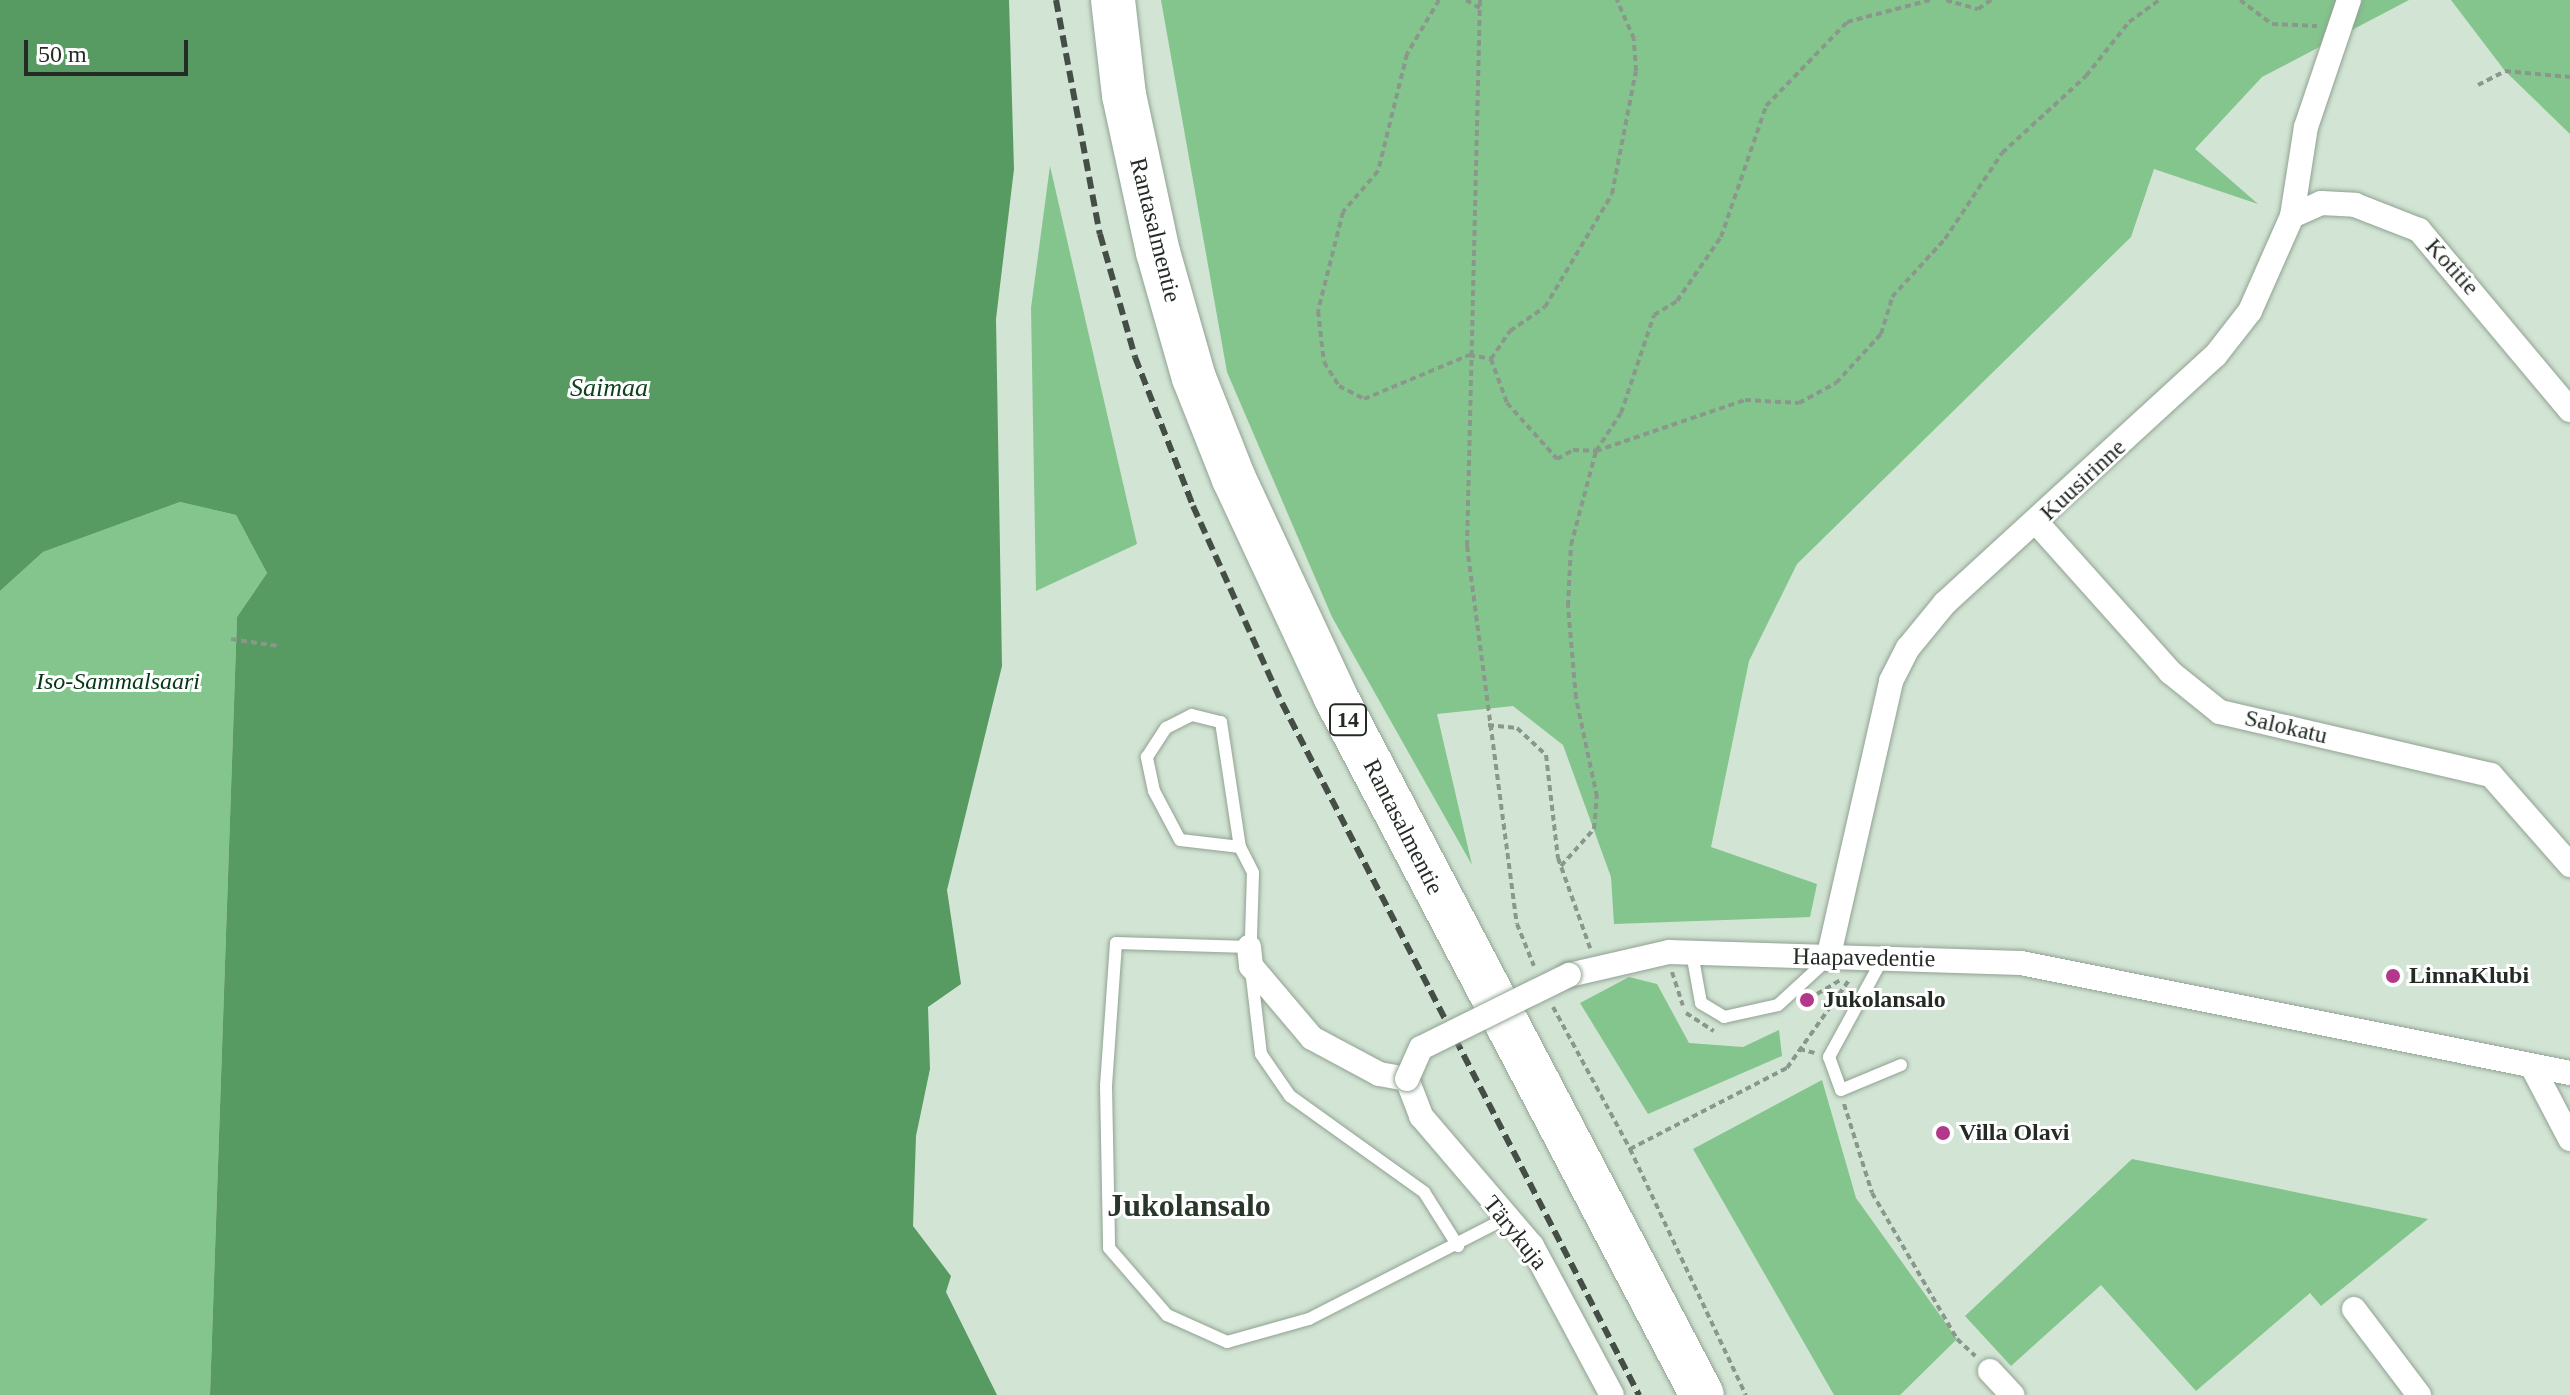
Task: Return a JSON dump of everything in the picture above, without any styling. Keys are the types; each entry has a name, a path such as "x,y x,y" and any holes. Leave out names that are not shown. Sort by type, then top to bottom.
{"highway":[{"name":"Rantasalmentie","path":"1113,0 1124,95 1158,252 1194,378 1234,479 1335,696 1702,1395"}],"street":[{"name":"Kuusirinne","path":"1828,959 1891,681 1927,621 2215,356 2250,311 2292,216 2306,127 2349,0"},
{"name":"Kotitie","path":"2292,216 2321,203 2355,205 2419,230 2570,410"},
{"name":"Salokatu","path":"2037,523 2170,672 2220,712 2491,775 2570,865"},
{"name":"Haapavedentie","path":"1407,1079 1421,1048 1569,975 1640,954 1692,953 1828,959 1871,957 2087,972 2534,1070 2570,1073"},
{"path":"1250,956 1312,1038 1379,1074 1407,1079"},
{"path":"2534,1070 2570,1139"},
{"name":"Tärykuja","path":"1407,1079 1421,1116 1504,1219 1532,1246 1612,1395"},
{"path":"2354,1309 2419,1395"},
{"path":"1990,1371 2012,1395"}],"lane":[{"path":"1240,847 1180,840 1154,791 1147,757 1166,728 1192,715 1221,722 1240,847 1253,873 1250,956 1261,1054 1290,1096 1424,1192 1458,1246"},
{"path":"1250,956 1116,943 1106,1086 1109,1248 1167,1315 1227,1342 1309,1319 1458,1246 1504,1219"},
{"path":"1692,953 1701,1003 1724,1017 1778,1005 1828,959"},
{"path":"1871,957 1829,1057 1841,1090 1901,1065"}],"path":[{"path":"1439,0 1407,54 1378,171 1343,212 1318,311 1324,362 1339,386 1364,399 1469,355 1491,359"},
{"path":"1466,0 1480,8"},
{"path":"1480,0 1469,355 1467,546 1488,725 1517,924 1535,969"},
{"path":"1491,359 1510,331 1545,307 1612,194 1636,71 1634,39 1617,0"},
{"path":"1561,866 1594,829 1597,797 1576,698 1568,606 1571,545 1596,451 1638,378 1654,315 1677,301 1721,237 1766,106 1847,22 1930,0"},
{"path":"1946,0 1978,9 1991,0"},
{"path":"1491,359 1507,403 1533,439 1557,459 1573,450 1596,451 1745,400 1799,403 1836,383 1881,334 1892,297 1945,239 2002,153 2086,76 2129,22 2159,0"},
{"path":"2240,0 2272,24 2339,26"},
{"path":"2478,85 2505,71 2570,77"},
{"path":"231,639 278,646"},
{"path":"1488,725 1517,728 1546,755 1561,866 1590,948"},
{"path":"1630,1149 1787,1068 1858,969 1871,957"},
{"path":"1549,998 1630,1149 1746,1395"},
{"path":"1841,1090 1872,1193 1957,1339 1990,1371"}],"green space":[{"path":"1161,0 2409,0 2262,77 2195,149 2258,204 2154,169 2131,237 1797,564 1749,661 1711,847 1817,884 1810,917 1614,924 1611,877 1563,745 1513,706 1437,714 1472,865 1332,617 1227,372"},
{"path":"2451,0 2570,0 2570,134 2505,71"},
{"path":"1050,166 1137,544 1036,591 1031,308"},
{"name":"Iso-Sammalsaari","path":"180,502 236,515 267,573 237,617 210,1395 0,1395 0,591 43,552"},
{"path":"1629,977 1657,984 1689,1043 1743,1047 1779,1030 1782,1056 1648,1114 1580,1003"},
{"path":"1822,1080 1856,1198 1957,1339 1900,1395 1834,1395 1693,1149"},
{"path":"2132,1159 2428,1219 2321,1306 2310,1293 2196,1391 2101,1285 2011,1366 1965,1316"}],"water":[{"name":"Saimaa","path":"0,0 1009,0 1014,169 996,319 1002,666 947,890 961,984 928,1007 930,1069 916,1136 913,1226 951,1276 946,1292 997,1395 210,1395 237,617 267,573 236,515 180,502 43,552 0,591"}],"railway":[{"path":"1056,0 1100,234 1135,357 1193,506 1282,703 1639,1395"}],"place":[{"name":"LinnaKlubi","path":"2393,976"},
{"name":"Jukolansalo","path":"1807,1000"},
{"name":"Villa Olavi","path":"1943,1133"}],"district":[{"name":"Jukolansalo","path":"1189,1205"}]}
